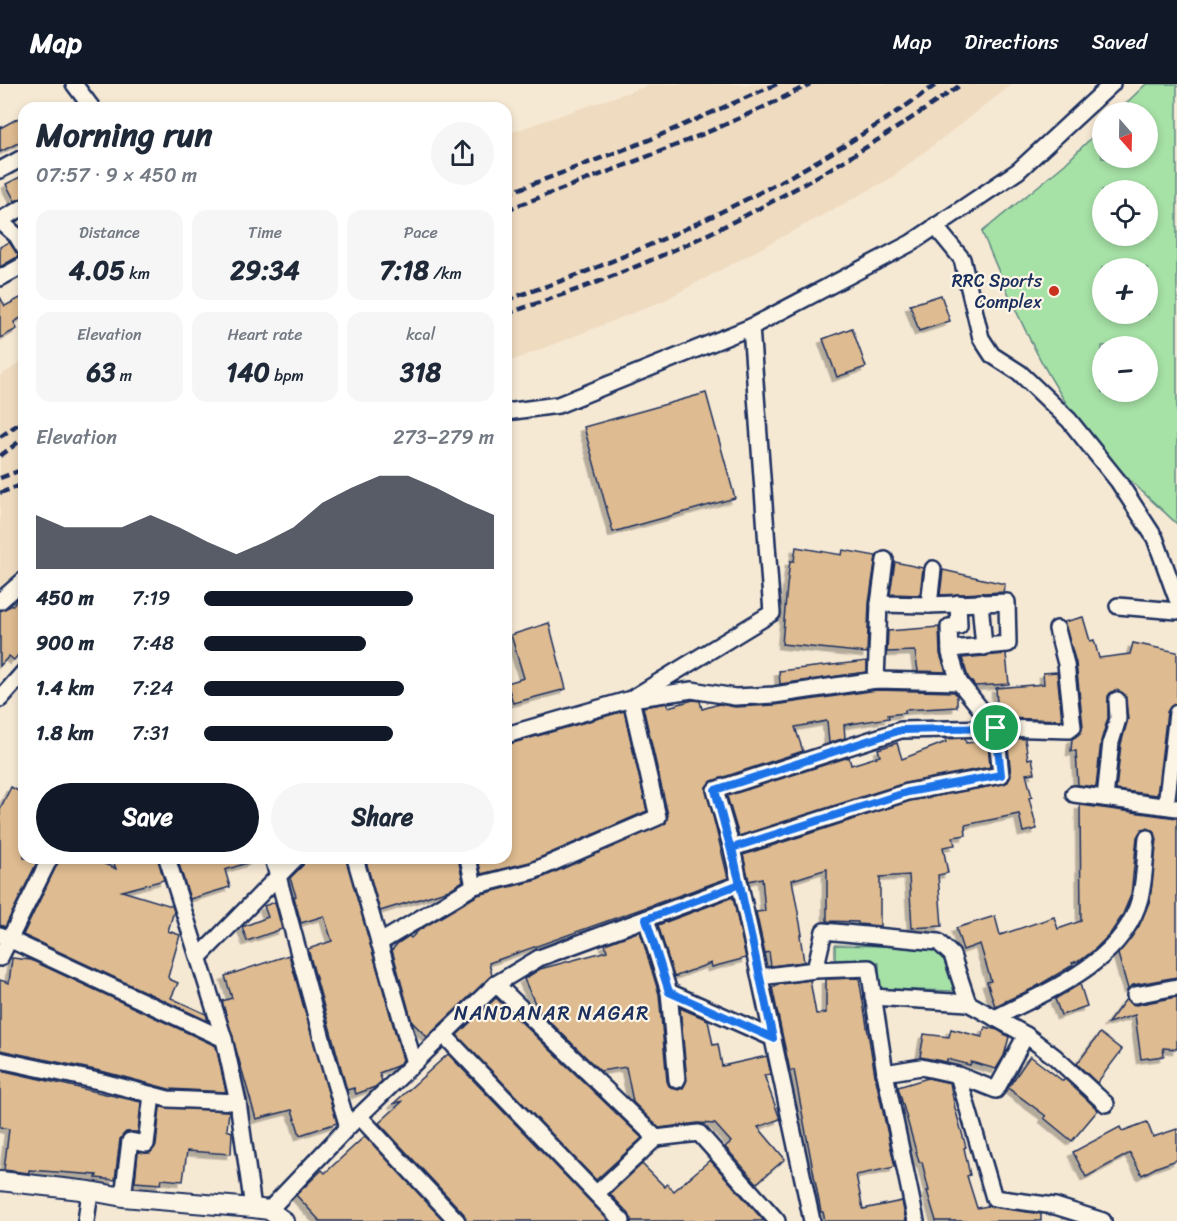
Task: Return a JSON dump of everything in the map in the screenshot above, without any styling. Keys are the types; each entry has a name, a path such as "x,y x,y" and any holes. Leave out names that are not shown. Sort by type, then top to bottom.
{"street":[{"path":"74,84 88,102"},
{"path":"512,411 558,405 751,327 911,243 1018,171 1112,84"},
{"path":"0,170 18,160"},
{"path":"18,210 0,220 18,238"},
{"path":"935,226 962,259 981,338 992,356 1020,373 1069,420 1118,481 1155,538 1176,593"},
{"path":"0,278 18,268"},
{"path":"631,699 772,613 751,327"},
{"path":"876,680 879,604 885,560"},
{"path":"929,605 933,569"},
{"path":"0,601 18,585"},
{"path":"879,604 929,605 1004,601 1008,604 1008,644 950,649"},
{"path":"980,602 984,647"},
{"path":"958,603 959,626"},
{"path":"1118,606 1177,611"},
{"path":"732,848 908,792 1001,775 996,728 959,682 950,649 949,627 982,625"},
{"path":"812,1221 732,848 715,790 901,730 996,728 1069,730 1072,728 1066,664 1057,629"},
{"path":"0,699 18,679"},
{"path":"512,733 631,699 692,690 735,697 774,695 876,680 959,682"},
{"path":"379,943 474,886 533,871 658,817 631,699"},
{"path":"1105,798 1111,742 1118,719 1117,700"},
{"path":"1074,794 1172,807 1177,713"},
{"path":"995,1018 1078,975 1113,944 1128,925 1141,896 1147,838"},
{"path":"0,958 4,937 47,864"},
{"path":"170,864 224,1039 261,1209"},
{"path":"275,864 324,1046 354,1121 458,1221"},
{"path":"198,957 290,864"},
{"path":"357,864 414,1063"},
{"path":"469,864 474,886"},
{"path":"261,1209 496,984 539,958 740,884"},
{"path":"646,919 669,992 677,1080"},
{"path":"815,970 824,931 938,942 952,955 968,1004"},
{"path":"4,937 224,1039"},
{"path":"760,977 815,970 870,968 885,1073 916,1221"},
{"path":"496,984 656,1138"},
{"path":"1135,995 1177,987"},
{"path":"669,992 773,1038"},
{"path":"873,997 968,1004 1026,1035 1106,1104"},
{"path":"444,1035 622,1221"},
{"path":"885,1073 921,1066 958,1075 996,1090 1026,1035"},
{"path":"0,1060 168,1099 238,1102"},
{"path":"958,1075 994,1198 1055,1206 1103,1221"},
{"path":"123,1197 130,1141 146,1144 152,1095"},
{"path":"597,1193 656,1138 699,1133 777,1221"},
{"path":"0,1181 123,1197 261,1209 284,1221"},
{"path":"86,1221 90,1191"}],"shaded area":[{"path":"652,84 1013,84 888,180 661,302 512,361 512,132"},
{"path":"18,364 18,579 0,594 0,376"}],"green space":[{"name":"RRC Sports Complex","path":"1146,84 1177,84 1177,524 1111,461 1065,401 1033,346 982,232 1065,164 1092,137 1092,168 1158,168 1158,102 1127,102"},
{"path":"835,945 933,947 949,959 955,991 879,989 879,963 835,962"}],"building":[{"path":"18,118 18,143 0,152 0,128"},
{"path":"18,178 18,200 15,201 6,184"},
{"path":"9,242 18,257 0,267 0,247"},
{"path":"941,295 950,321 919,331 910,305"},
{"path":"0,297 5,306 18,299 18,320 14,322 17,329 0,338"},
{"path":"852,328 866,367 837,377 823,339"},
{"path":"706,393 735,498 613,532 584,427"},
{"path":"796,547 842,555 843,550 876,556 869,603 867,653 782,644 790,561 794,561"},
{"path":"895,562 923,568 920,595 890,594"},
{"path":"943,570 1005,584 1003,592 940,595"},
{"path":"18,600 18,655 14,660 9,656 0,666 0,611 13,605"},
{"path":"1083,617 1090,641 1094,640 1099,658 1130,654 1133,643 1177,652 1177,703 1167,712 1157,795 1116,790 1121,744 1128,719 1125,695 1117,690 1108,696 1108,718 1101,741 1096,787 1078,785 1076,751 1071,751 1072,739 1079,734 1083,726 1076,663 1064,622"},
{"path":"549,623 566,689 513,703 512,682 524,678 512,635"},
{"path":"939,627 940,654 946,672 918,671 915,651 887,652 888,631"},
{"path":"1006,654 1009,684 975,686 968,677 962,658"},
{"path":"867,661 867,672 780,684 779,671"},
{"path":"1057,672 1062,720 1001,718 996,688 1044,684 1043,673"},
{"path":"877,690 954,692 957,695 957,707 905,710 905,713 888,715 889,718 844,725 845,738 829,743 827,721 795,727 803,751 712,781 706,787 728,878 489,963 492,975 427,1037 412,1022 392,950 397,944 409,936 411,938 419,930 478,895 537,880 666,823 668,815 643,707 667,703 668,707 693,700 700,701 702,709 719,704 735,707 775,705"},
{"path":"624,711 647,811 530,862 481,874 479,864 512,864 512,743"},
{"path":"965,738 966,743 988,741 990,767 905,783 739,836 727,796 849,757 851,765 880,756 878,749 897,743 902,759 946,742 945,739"},
{"path":"1007,738 1025,739 1028,759 1032,758 1035,773 1026,774 1037,829 1023,832 1019,814 965,825 966,835 953,837 955,845 943,847 948,873 938,875 942,926 912,928 909,875 880,877 880,926 858,924 858,922 827,921 827,869 792,880 802,934 800,935 804,962 771,966 769,952 765,953 756,912 765,911 762,878 749,881 743,855 910,801 1008,782 1011,775"},
{"path":"11,787 18,791 18,864 36,864 5,927 0,925 0,809"},
{"path":"1080,805 1177,818 1177,977 1133,985 1128,989 1118,954 1139,926 1150,900 1157,839 1153,830 1147,828 1142,829 1137,837 1131,895 1122,916 1110,934 1081,960 1072,963 1073,965 1034,988 995,1006 987,982 991,981 980,944 963,950 956,928 995,916 1000,935 1054,917 1058,929 1081,921"},
{"path":"57,864 104,864 116,869 114,864 160,864 164,880 122,891 172,906 174,911 168,931 180,935 168,977 178,983 171,998 206,1014 208,1021 23,935"},
{"path":"179,864 244,864 225,870 230,887 190,899"},
{"path":"348,864 403,1060 397,1066 379,1073 382,1081 375,1087 356,1094 354,1088 347,1090 308,949 332,941 324,916 301,923 294,897 296,896 290,878 303,865"},
{"path":"367,864 459,864 463,881 449,890 380,911"},
{"path":"733,897 746,958 712,967 711,963 674,977 658,925"},
{"path":"275,902 282,929 247,941 242,927 268,917 264,906"},
{"path":"640,931 659,994 669,1086 678,1090 683,1088 687,1080 680,1008 708,1020 713,1045 718,1044 722,1066 767,1056 771,1074 764,1075 780,1119 758,1127 785,1159 757,1183 725,1147 731,1142 715,1124 698,1123 659,1128 633,1102 626,1067 600,1071 538,1010 524,979 540,969 607,951 605,944"},
{"path":"289,955 337,1123 300,1135 292,1110 256,1119 222,1001 232,998 225,976"},
{"path":"12,958 31,960 216,1046 226,1092 169,1089 105,1072 0,1050 0,980 9,983"},
{"path":"859,978 875,1075 895,1167 856,1175 863,1209 902,1201 906,1221 825,1221 823,1212 821,1212 794,1070 790,1071 772,987 810,980 816,1014 826,1013 826,979"},
{"path":"1080,984 1087,1006 1061,1015 1055,999"},
{"path":"1177,997 1177,1049 1163,1048 1164,1056 1141,1059 1135,1015 1108,1023 1126,999 1136,1005"},
{"path":"496,998 642,1138 596,1180 457,1035"},
{"path":"985,1027 998,1030 1009,1037 1004,1056 996,1069 971,1062 970,1065 947,1059 947,1062 920,1057 924,1034 949,1037 951,1029 982,1037"},
{"path":"1100,1033 1122,1050 1097,1083 1077,1064"},
{"path":"448,1054 609,1221 466,1221 464,1214 379,1123 403,1101 393,1104"},
{"path":"1030,1056 1063,1081 1065,1079 1098,1110 1072,1141 1044,1118 1046,1116 1008,1088"},
{"path":"0,1070 141,1102 138,1132 126,1132 120,1139 115,1180 96,1178 97,1175 4,1170 9,1129 0,1127"},
{"path":"928,1078 950,1083 966,1147 964,1148 970,1175 967,1176 977,1208 988,1206 1041,1214 1041,1221 936,1221 927,1191 929,1191 922,1162 919,1162 898,1087"},
{"path":"160,1107 229,1111 227,1130 232,1132 231,1154 187,1151 183,1181 162,1179 161,1184 135,1182 138,1152 150,1153 156,1146"},
{"path":"1147,1122 1153,1137 1177,1129 1177,1160 1142,1175 1130,1153 1086,1177 1073,1152 1120,1127 1122,1131"},
{"path":"365,1136 444,1221 320,1221 296,1195 322,1170 325,1173"},
{"path":"710,1160 764,1221 632,1221 629,1214 610,1194 642,1164 665,1187 667,1184 674,1191"}],"railway":[{"path":"512,192 649,140 777,84"},
{"path":"512,208 698,136 810,84"},
{"path":"512,298 600,266 731,207 857,138 937,84"},
{"path":"512,312 648,261 741,218 832,168 962,84"},
{"path":"0,437 18,424"},
{"path":"0,456 18,442"},
{"path":"0,478 18,471"},
{"path":"0,493 18,486"}],"place":[{"name":"RRC Sports Complex","path":"1054,291"}],"district":[{"name":"NANDANAR NAGAR","path":"552,1013"}],"route":[{"path":"996,728 901,730 715,790 740,884 646,919 669,992 773,1038 740,884 732,848 908,792 1001,775 996,728"}]}
